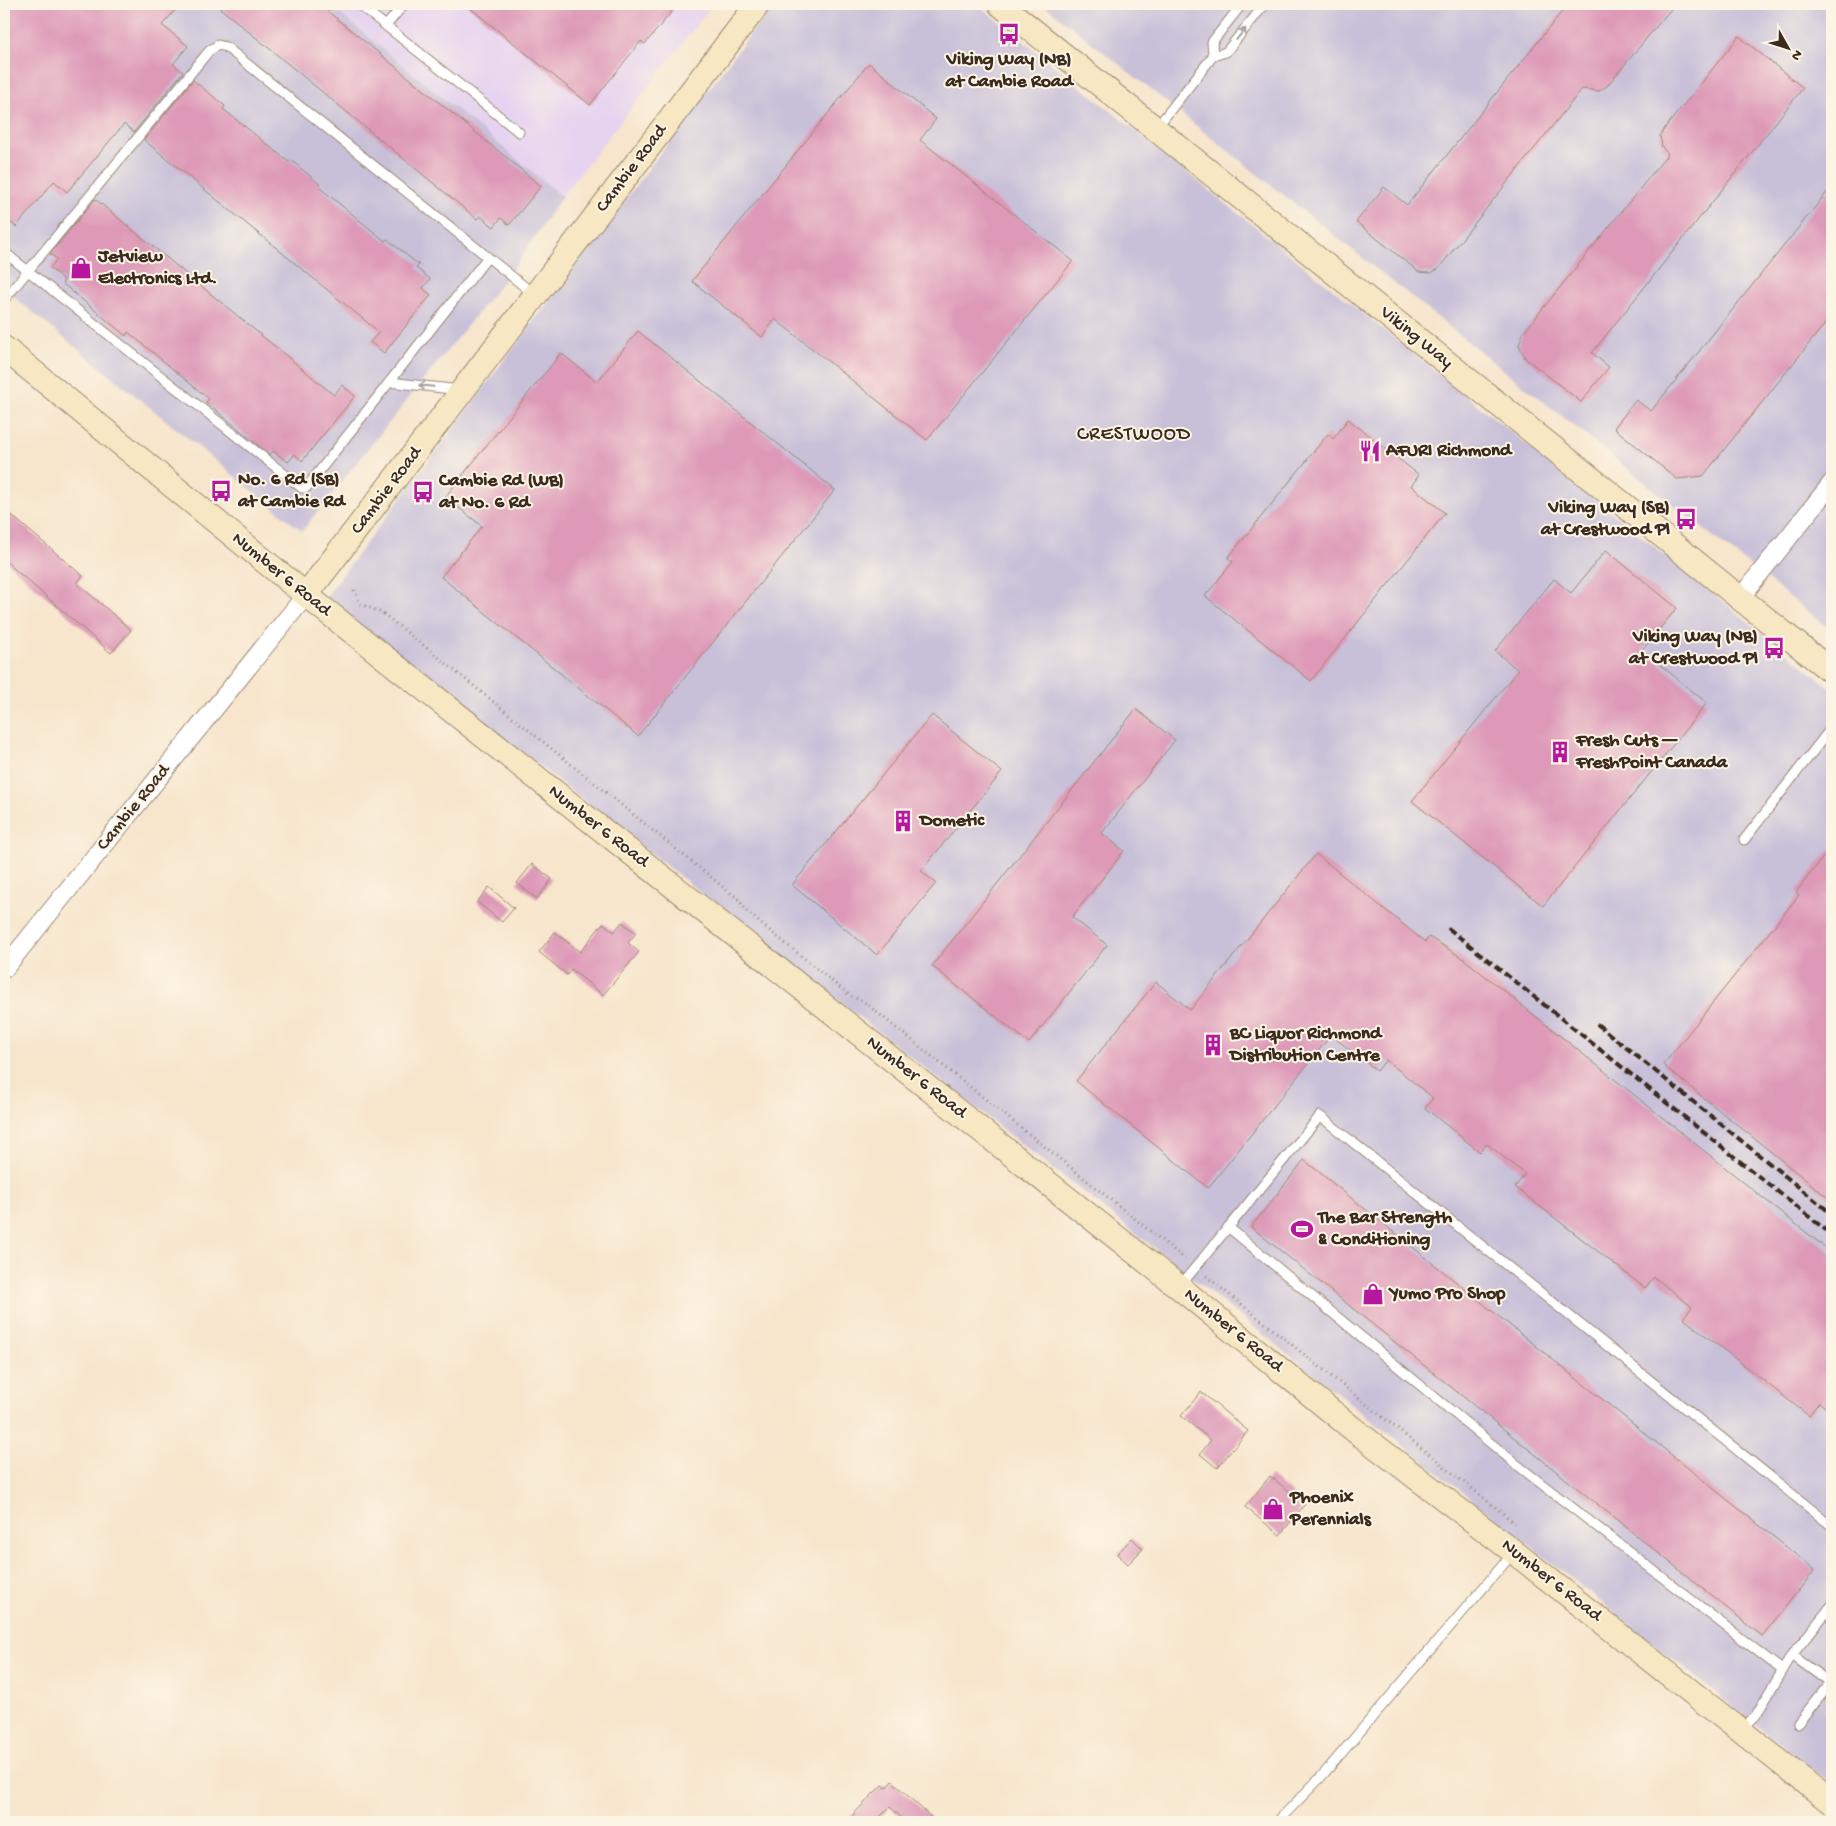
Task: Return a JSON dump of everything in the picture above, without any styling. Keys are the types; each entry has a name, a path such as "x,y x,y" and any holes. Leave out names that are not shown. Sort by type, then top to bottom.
{"main road":[{"name":"Cambie Road","path":"306,596 758,4"},
{"name":"Viking Way","path":"1000,4 1832,672"},
{"name":"Number 6 Road","path":"4,348 306,596 1179,1287 1352,1429 1514,1552 1832,1804"}],"street":[{"path":"1740,598 1832,483"},
{"name":"Cambie Road","path":"4,969 306,596"}],"lane":[{"path":"358,4 519,132"},
{"path":"386,26 404,4"},
{"path":"1213,56 1212,42 1242,4"},
{"path":"1155,129 1213,56 1226,52 1265,4"},
{"path":"4,300 209,51 218,45 226,47 535,296"},
{"path":"4,252 302,488 306,488 487,258"},
{"path":"389,382 463,391"},
{"path":"1744,840 1832,727"},
{"path":"1179,1287 1320,1116 1832,1526"},
{"path":"1228,1227 1516,1464 1782,1670"},
{"path":"1277,1822 1327,1769 1514,1552"},
{"path":"1741,1731 1756,1715 1792,1655 1832,1605"},
{"path":"1792,1655 1831,1682 1798,1723"}],"path":[{"path":"354,590 361,604 382,614 423,645 738,899 748,914 849,994 864,1002 1522,1529"}],"shaded area":[{"path":"4,4 328,4 562,196 516,265 302,531 4,289"},
{"path":"328,4 713,4 562,196"},
{"path":"773,4 977,4 1832,689 1832,1785 1167,1258 325,598"},
{"path":"1043,4 1832,4 1832,631"}],"building":[{"path":"4,4 181,4 162,25 188,46 173,64 183,72 134,132 124,124 67,192 54,181 16,227 4,217"},
{"path":"215,4 319,4 541,186 509,225 501,218 494,227 480,216 477,219"},
{"path":"465,4 678,4 645,44 641,41 590,105"},
{"path":"1568,4 1675,4 1607,86 1599,91 1582,89 1438,269 1431,273 1419,272 1356,222 1384,187 1407,205"},
{"path":"1739,36 1803,88 1592,353 1609,367 1581,402 1525,358 1519,345 1523,333 1668,154 1662,147 1660,136"},
{"path":"869,63 936,119 920,140 1073,261 927,440 775,319 762,337 692,281"},
{"path":"193,80 225,106 223,109 289,162 291,160 322,186 320,188 385,241 387,239 419,265 416,268 430,279 423,288 431,295 384,353 370,342 379,332 144,140"},
{"path":"1832,186 1832,315 1703,476 1677,479 1614,428 1636,400 1651,411"},
{"path":"95,199 334,395 342,385 355,396 302,461 295,454 288,462 273,451 270,455 206,402 209,399 128,332 126,336 62,283 64,280 50,268 57,259 50,254"},
{"path":"638,331 835,490 638,736 441,577 482,526 445,497 561,353 597,382"},
{"path":"1348,419 1419,475 1411,486 1445,513 1311,681 1205,596 1233,562 1228,558 1328,434 1333,439"},
{"path":"4,509 83,576 77,583 131,630 111,653 4,560"},
{"name":"Fresh Cuts — FreshPoint Canada","path":"1606,550 1677,608 1642,650 1707,703 1543,906 1412,801 1518,670 1495,651 1554,579 1571,593"},
{"path":"1136,709 1175,740 1102,833 1124,851 1072,917 1107,945 1029,1043 932,966"},
{"name":"Dometic","path":"932,715 1002,772 921,871 936,883 877,955 792,885"},
{"path":"1832,846 1832,1201 1663,1065 1799,895 1796,892"},
{"path":"1316,854 1425,942 1429,937 1464,959 1832,1253 1832,1413 1819,1402 1809,1416 1683,1318 1692,1307 1654,1277 1645,1288 1515,1187 1525,1174 1487,1144 1480,1152 1425,1108 1433,1098 1386,1060 1377,1071 1331,1035 1208,1188 1076,1081 1156,982 1190,1010"},
{"path":"532,864 552,879 537,899 517,883"},
{"path":"489,887 514,908 502,922 477,902"},
{"path":"622,922 636,933 628,943 639,952 603,995 571,969 567,975 539,952 555,932 580,952 603,923 614,932"},
{"path":"1304,1160 1815,1570 1762,1636 1251,1227"},
{"path":"1201,1392 1248,1431 1217,1468 1200,1454 1211,1440 1181,1416"},
{"path":"1270,1476 1305,1504 1280,1535 1245,1507"},
{"path":"1132,1538 1143,1549 1128,1564 1117,1554"},
{"path":"892,1781 936,1822 900,1822 903,1819 890,1807 875,1822 846,1822 875,1792 883,1785 886,1788"}],"railway":[{"path":"1448,928 1832,1235"},
{"path":"1597,1024 1832,1214"}],"place":[{"name":"Viking Way (NB) at Cambie Road","path":"1009,34"},
{"name":"Jetview Electronics Ltd.","path":"81,268"},
{"name":"AFURI Richmond","path":"1370,451"},
{"name":"No. 6 Rd (SB) at Cambie Rd","path":"221,491"},
{"name":"Cambie Rd (WB) at No. 6 Rd","path":"423,492"},
{"name":"Viking Way (SB) at Crestwood Pl","path":"1686,519"},
{"name":"Viking Way (NB) at Crestwood Pl","path":"1774,648"},
{"name":"Fresh Cuts — FreshPoint Canada","path":"1560,752"},
{"name":"Dometic","path":"903,821"},
{"name":"BC Liquor Richmond Distribution Centre","path":"1213,1045"},
{"name":"The Bar Strength & Conditioning","path":"1302,1229"},
{"name":"Yumo Pro Shop","path":"1373,1294"},
{"name":"Phoenix Perennials","path":"1273,1509"}],"district":[{"name":"CRESTWOOD","path":"1134,435"}]}
